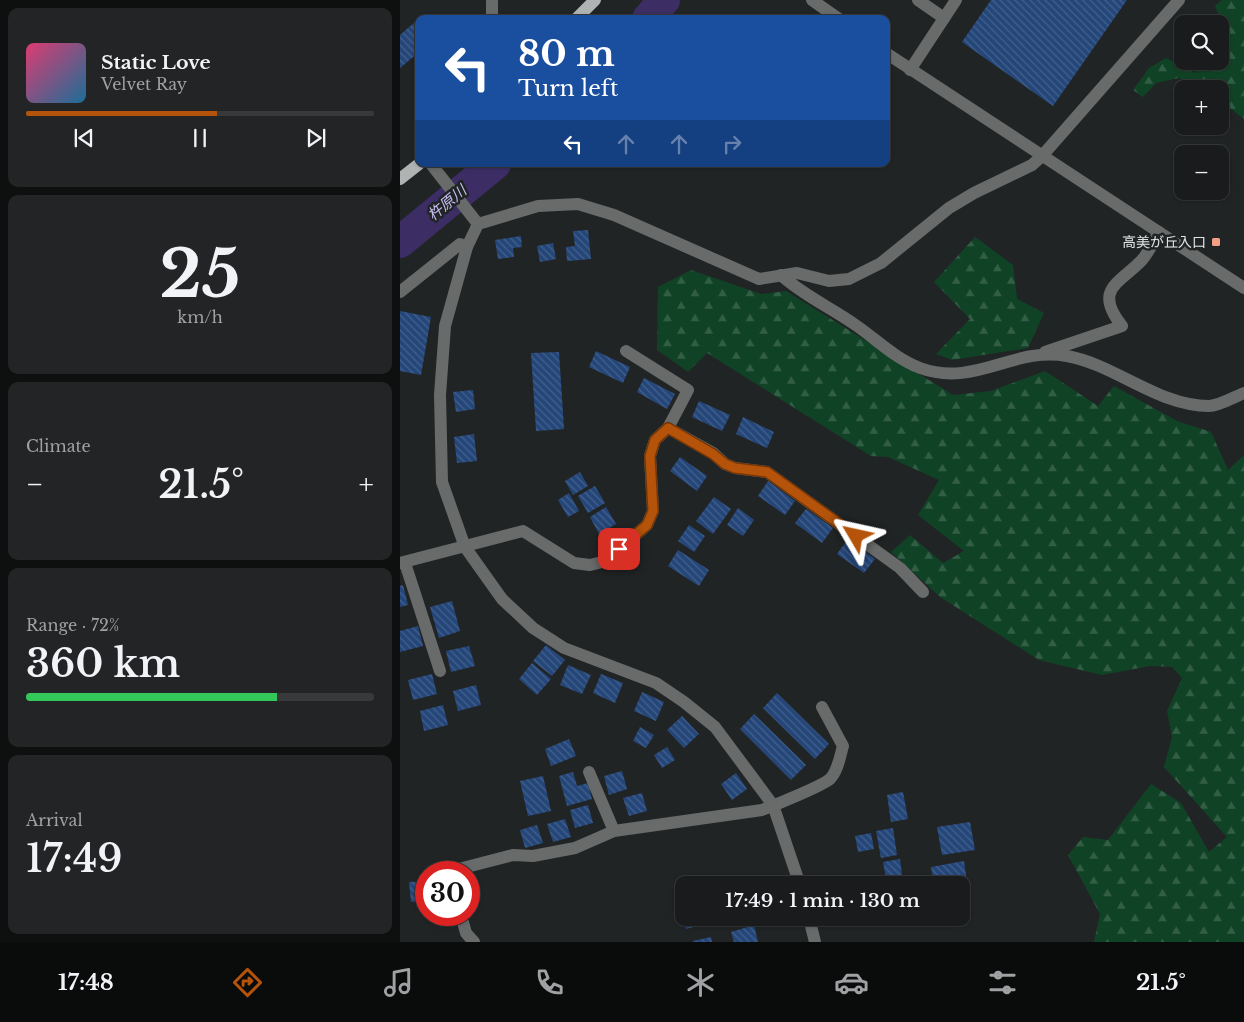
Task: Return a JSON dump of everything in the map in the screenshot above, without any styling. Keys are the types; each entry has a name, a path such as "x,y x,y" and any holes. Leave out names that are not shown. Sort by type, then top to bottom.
{"main road":[{"path":"580,15 595,0"},
{"path":"400,179 415,167"}],"street":[{"path":"492,0 492,15"},
{"path":"812,0 833,15"},
{"path":"918,0 944,18"},
{"path":"910,70 956,0"},
{"path":"797,876 773,805 735,752 709,722 684,702 656,684 564,648 533,628 502,599 465,547 442,482 440,395 445,326 467,247 478,224 538,206 578,204 614,215 759,279 797,273 829,281 849,279 881,263 950,208 974,193 1032,164 1042,156 1179,0"},
{"path":"890,56 1244,288"},
{"path":"434,167 478,224"},
{"path":"781,276 796,288 856,325 891,352 918,367 943,374 965,374 1043,352 1122,326 1114,316 1109,296 1113,285 1144,258 1159,232"},
{"path":"400,292 460,244 467,247"},
{"path":"440,671 402,563 523,531 574,563 590,565 606,561 647,525 653,511 650,456 655,440 668,428 688,390 626,351"},
{"path":"1043,352 1099,364 1176,401 1210,406 1244,392"},
{"path":"668,428 713,454 725,464 735,468 767,472 900,568 923,592"},
{"path":"480,864 513,855 532,856 575,848 614,831 762,810 829,780 835,771 843,746 822,707"},
{"path":"589,772 614,831"},
{"path":"464,926 466,933 474,942"},
{"path":"811,926 815,942"}],"green space":[{"path":"1222,0 1244,0 1244,119 1229,107 1229,80 1183,80 1179,78 1156,83 1143,97 1133,90 1149,68 1166,58 1174,62 1174,70 1189,70 1195,73 1197,70 1229,70 1229,15 1219,15 1215,6"},
{"path":"975,237 1013,265 1017,299 1044,313 1028,348 952,360 936,354 970,319 934,282"},
{"path":"691,270 761,294 786,291 953,395 991,391 1045,371 1098,406 1114,386 1177,421 1211,432 1228,470 1244,455 1244,942 1094,942 1100,914 1068,855 1083,837 1108,840 1151,784 1181,803 1209,852 1227,837 1164,767 1172,737 1167,711 1182,678 1172,667 1150,666 1102,675 1039,660 940,597 891,552 910,535 943,563 964,551 918,515 939,480 888,457 871,456 707,353 688,372 657,350 658,287"}],"building":[{"path":"991,0 1127,0 1053,106 962,42"},
{"path":"415,22 415,55 400,68 400,35"},
{"path":"588,230 591,259 567,261 566,247 575,246 573,231"},
{"path":"521,236 522,247 513,248 514,257 498,259 495,240"},
{"path":"553,243 556,259 540,262 537,246"},
{"path":"400,311 431,317 421,375 400,371"},
{"path":"596,351 630,367 623,383 589,367"},
{"path":"559,352 564,429 536,431 531,353"},
{"path":"644,378 675,394 667,409 637,392"},
{"path":"473,390 475,409 456,412 453,392"},
{"path":"699,401 730,415 722,431 692,417"},
{"path":"743,417 774,432 767,448 736,434"},
{"path":"474,434 477,461 457,463 454,437"},
{"path":"680,457 707,476 697,491 670,471"},
{"path":"580,472 588,486 573,495 565,481"},
{"path":"768,481 795,501 785,515 758,496"},
{"path":"595,486 605,503 588,513 578,496"},
{"path":"569,493 579,511 568,517 558,500"},
{"path":"714,497 731,509 713,534 696,521"},
{"path":"606,507 616,524 599,534 590,517"},
{"path":"738,508 754,520 743,536 727,525"},
{"path":"806,509 833,528 822,543 795,523"},
{"path":"689,525 705,536 694,552 678,541"},
{"path":"848,539 875,559 864,573 837,554"},
{"path":"678,550 709,570 699,586 668,566"},
{"path":"403,585 408,605 400,607 400,586"},
{"path":"452,601 460,631 439,638 430,607"},
{"path":"418,626 423,646 400,652 400,631"},
{"path":"546,645 565,660 552,676 533,661"},
{"path":"469,646 475,666 451,672 446,651"},
{"path":"532,663 551,679 537,695 519,679"},
{"path":"568,665 591,675 582,694 560,685"},
{"path":"432,674 437,694 413,700 408,680"},
{"path":"601,674 623,683 615,703 593,693"},
{"path":"476,685 481,705 458,711 453,691"},
{"path":"642,692 664,702 656,721 634,711"},
{"path":"777,693 829,744 815,759 763,708"},
{"path":"443,705 448,725 424,731 420,711"},
{"path":"754,714 806,765 791,780 740,729"},
{"path":"682,716 699,734 684,748 667,730"},
{"path":"640,727 654,735 646,748 633,741"},
{"path":"569,739 576,756 551,766 545,749"},
{"path":"667,747 675,760 662,768 654,755"},
{"path":"622,771 627,789 609,795 604,776"},
{"path":"573,772 577,786 588,783 592,799 567,806 559,776"},
{"path":"736,773 747,789 732,800 721,784"},
{"path":"543,776 551,811 528,816 520,781"},
{"path":"903,792 908,819 891,822 887,795"},
{"path":"642,793 647,811 629,816 623,798"},
{"path":"588,805 593,823 575,828 570,810"},
{"path":"565,819 571,837 553,842 547,824"},
{"path":"970,822 975,850 942,855 937,827"},
{"path":"537,825 543,843 525,848 520,830"},
{"path":"893,828 897,855 881,858 876,831"},
{"path":"871,833 874,849 858,852 855,836"},
{"path":"900,859 902,876 886,876 883,862"},
{"path":"964,861 966,876 932,876 931,867"},
{"path":"409,882 415,882 415,902 411,902"},
{"path":"685,926 698,926 686,929"},
{"path":"754,926 758,942 734,942 731,932"},
{"path":"711,937 712,942 693,942 693,941"}],"waterway":[{"name":"杵原川","path":"651,15 664,0"},
{"name":"杵原川","path":"400,242 491,167"}],"place":[{"name":"高美が丘入口","path":"1216,242"}],"route":[{"path":"619,549 647,525 653,511 650,456 655,440 668,428 713,454 725,464 735,468 767,472 856,536"}]}
